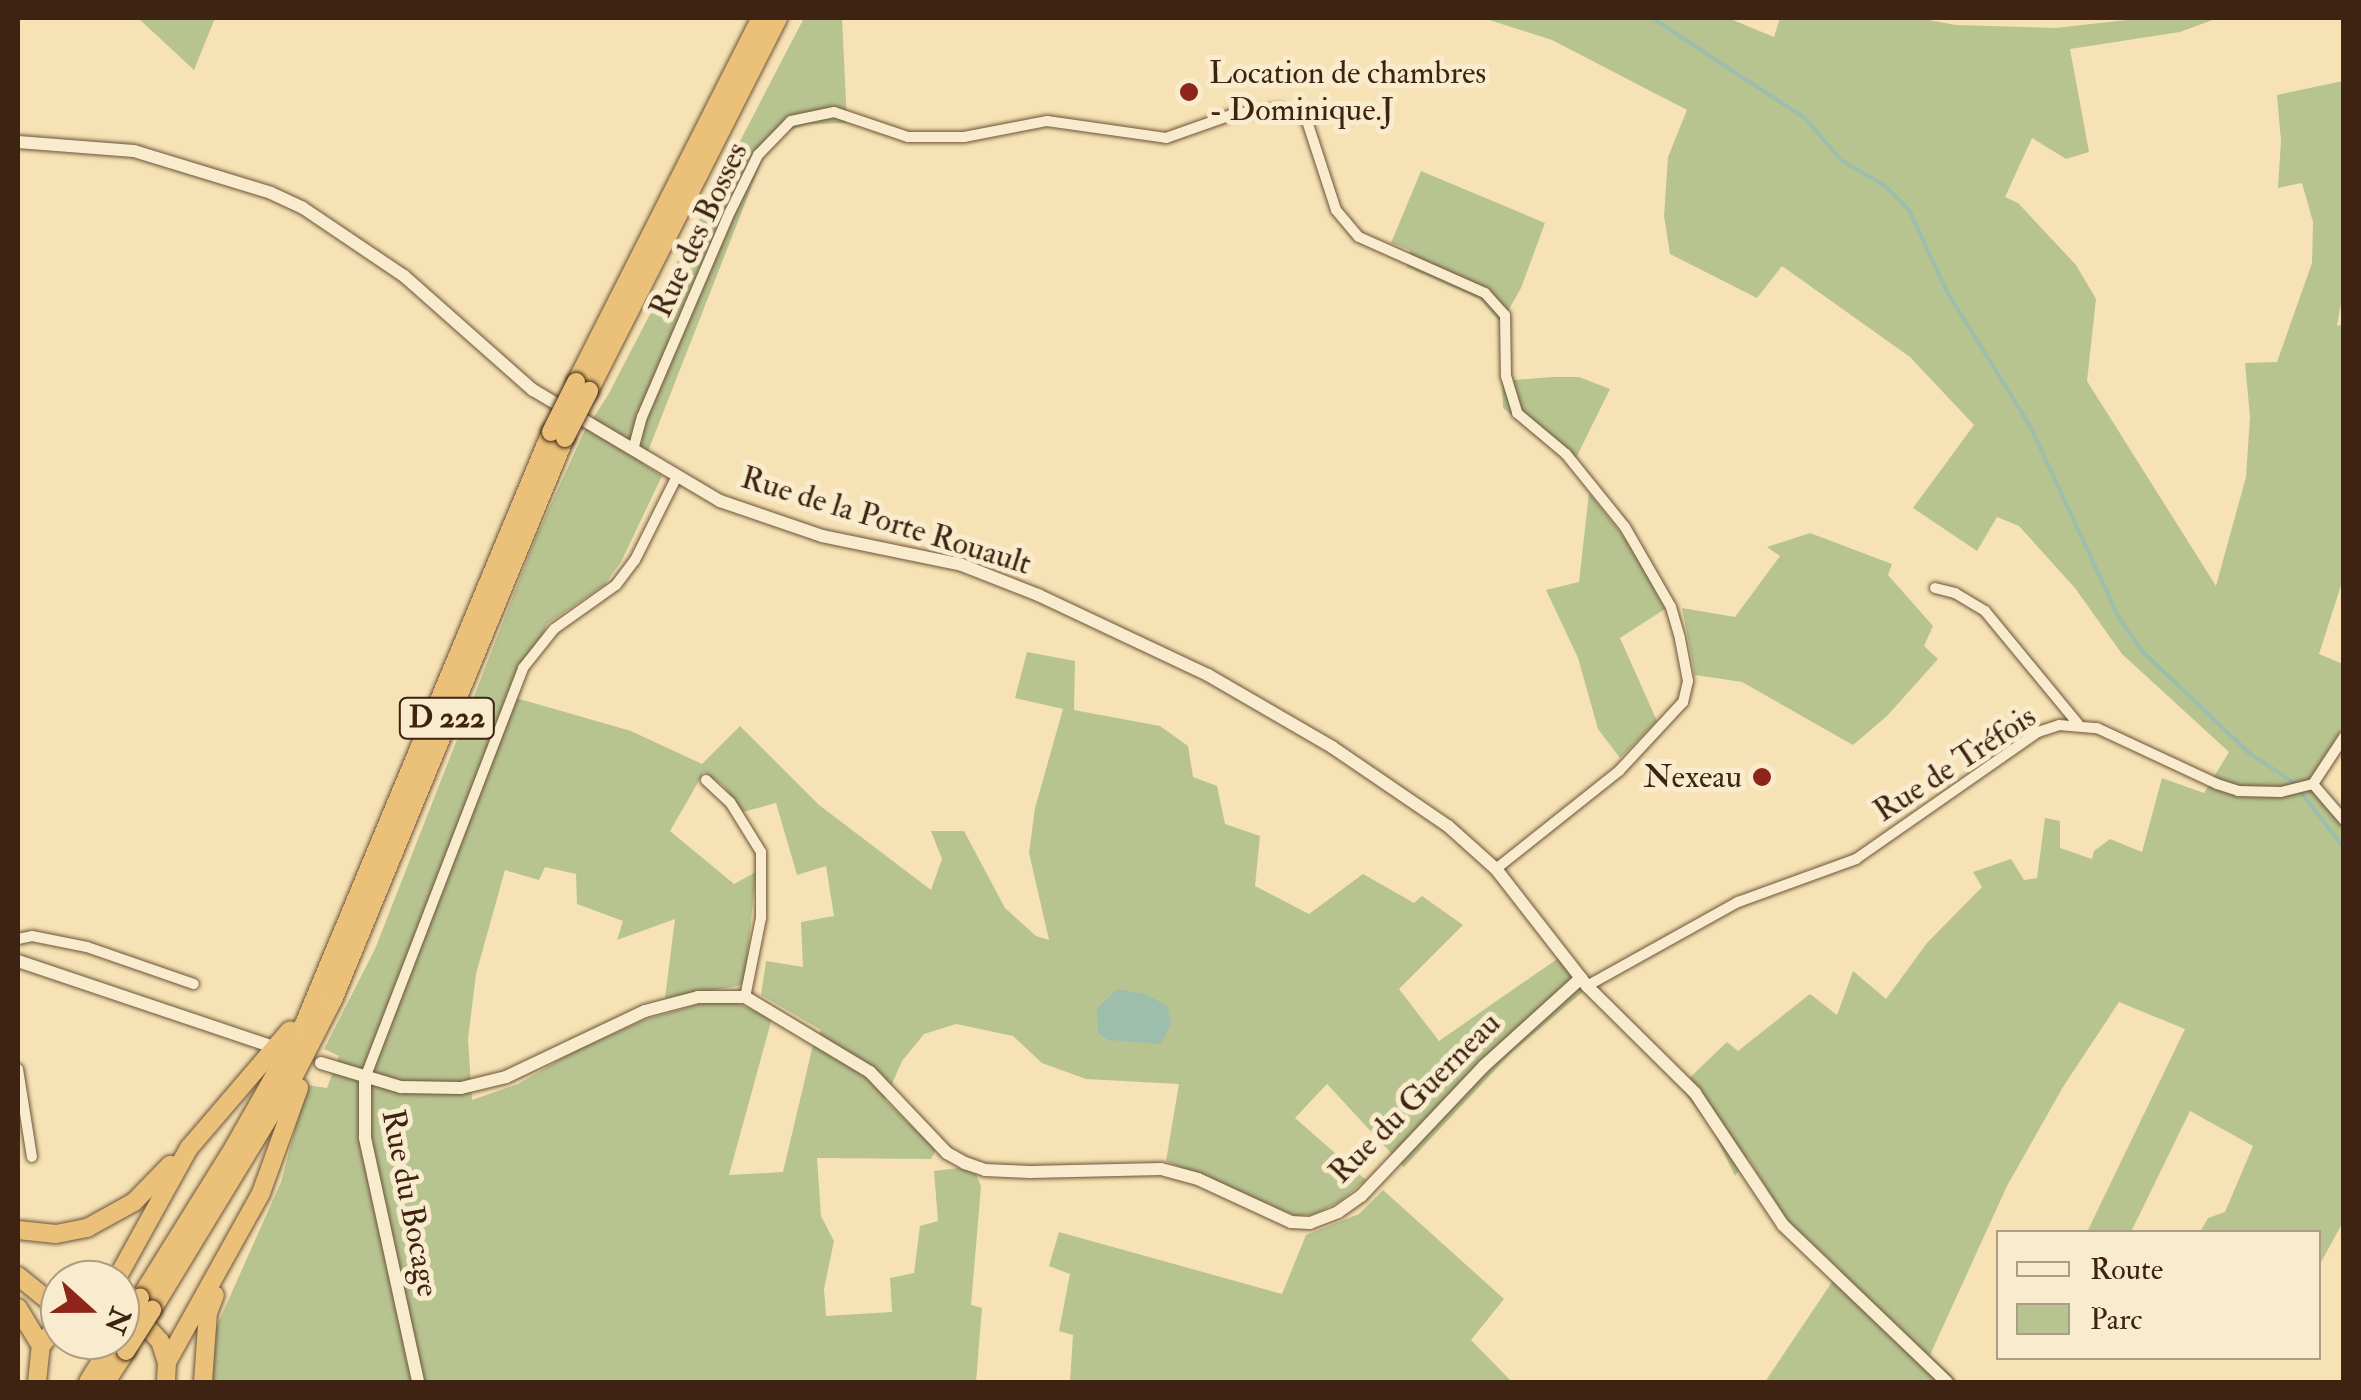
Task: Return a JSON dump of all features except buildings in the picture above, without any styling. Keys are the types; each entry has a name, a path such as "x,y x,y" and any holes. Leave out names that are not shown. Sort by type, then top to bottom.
{"highway":[{"name":"D 222","path":"140,1310 274,1080 330,966 513,514 582,387 761,18"},
{"name":"D 222","path":"582,387 778,18"},
{"name":"D 222","path":"140,1313 292,1080 333,1000 558,435"},
{"path":"18,1230 56,1234 87,1228 116,1214 189,1148 268,1060 330,966"},
{"path":"203,1382 208,1312 261,1193 293,1100 327,1029 333,1000"},
{"path":"127,1260 189,1148"},
{"path":"167,1362 261,1193"},
{"path":"18,1276 40,1294"},
{"path":"18,1308 40,1343"},
{"path":"140,1318 160,1341 167,1362 166,1382"},
{"name":"D 222","path":"88,1382 105,1360"}],"street":[{"name":"Rue des Bosses","path":"634,450 642,417 737,198 758,156 791,121 834,112 908,137 964,137 1047,121 1166,138 1234,114 1278,109 1306,118 1336,210 1359,237 1485,293 1505,316 1506,376 1518,412 1566,454 1625,527 1670,607 1680,639 1688,681 1683,702 1619,771 1496,870"},
{"name":"Rue de la Porte Rouault","path":"18,142 134,151 240,180 302,208 404,276 534,390 678,476 770,521 962,566 1164,654 1262,704 1332,747 1437,818 1496,870 1584,982 1695,1093 1783,1225 1947,1382"},
{"path":"678,476 635,560 616,585 554,628 523,668 365,1078 440,1090 484,1084 645,1011 698,997 745,997 761,918 761,852 730,802 706,780"},
{"path":"1935,588 1955,592 1985,611 2078,724"},
{"name":"Rue de Tréfois","path":"1584,982 1738,902 1856,859 2038,732 2078,724 2238,791 2281,792 2313,784"},
{"path":"2344,737 2313,784 2344,820"},
{"path":"18,940 32,936 87,946 194,984"},
{"path":"18,961 268,1045"},
{"name":"Rue du Guerneau","path":"745,997 870,1072 947,1154 985,1170 1161,1170 1198,1179 1291,1222 1310,1222 1338,1212 1361,1196 1484,1066 1584,982"},
{"name":"Rue du Bocage","path":"321,1063 365,1078 365,1138 418,1382"},
{"path":"18,1068 32,1157"}],"green space":[{"path":"138,18 215,18 194,70"},
{"path":"804,18 842,18 847,123 809,124 783,132 764,155 643,464 662,476 621,562 604,585 547,624 516,698 631,731 702,764 740,726 819,805 931,890 942,859 931,831 964,831 1005,908 1036,936 1049,940 1029,853 1035,808 1063,709 1015,698 1027,652 1075,661 1074,710 1160,726 1188,746 1193,777 1217,786 1225,824 1260,836 1255,886 1309,914 1363,874 1414,903 1422,896 1463,925 1399,989 1439,1041 1560,957 1585,990 1510,1054 1404,1167 1327,1084 1295,1118 1366,1180 1339,1202 1314,1214 1296,1216 1166,1161 1179,1084 1086,1079 1042,1063 1013,1036 956,1024 924,1034 902,1061 885,1100 936,1150 931,1159 817,1158 821,1216 834,1241 824,1289 826,1316 892,1312 890,1278 914,1273 920,1226 938,1221 934,1171 959,1168 976,1174 981,1186 971,1305 982,1308 976,1382 212,1382 215,1330 281,1182 307,1085 327,1088 339,1056 324,1049 375,949 537,535 584,432 608,395","holes":["704,772 723,785 743,812 776,803 797,875 826,866 834,916 801,922 803,967 766,961 761,995 821,1030 812,1049 783,1172 729,1175 772,1018 734,1002 703,1003 644,1020 573,1052 518,1084 472,1100 468,1039 476,974 505,870 539,880 545,867 576,874 577,904 623,921 617,940 675,919 665,998 739,986 745,981 756,872 734,884 670,831"]},
{"path":"1483,18 1728,18 1774,37 1780,18 1917,18 1956,25 2055,28 2145,18 2218,18 2180,32 2070,49 2089,152 2066,159 2032,138 2005,197 2018,203 2076,265 2096,299 2087,381 2216,586 2246,477 2250,417 2245,363 2277,362 2312,263 2313,222 2302,183 2278,188 2281,141 2277,95 2343,81 2344,287 2337,326 2343,324 2344,576 2319,654 2343,664 2344,726 2310,779 2311,787 2343,825 2344,1220 2321,1262 2321,1230 2201,1230 2208,1218 2225,1212 2253,1146 2190,1111 2132,1230 2088,1230 2185,1029 2119,1002 2063,1087 2007,1186 1930,1355 1958,1382 1765,1382 1840,1270 1786,1219 1748,1158 1735,1176 1711,1127 1680,1087 1727,1042 1738,1051 1810,994 1837,1015 1853,971 1886,999 1927,943 1982,887 1973,872 2011,859 2024,880 2037,878 2045,818 2060,821 2060,848 2092,859 2094,851 2110,839 2142,852 2162,778 2204,793 2229,752 2122,654 2075,588 2019,526 1997,517 1977,551 1913,508 1974,425 1910,357 1782,266 1757,298 1670,254 1664,216 1668,157 1687,110 1552,40"},
{"path":"1421,171 1545,223 1521,288 1501,323 1480,299 1407,267 1410,250 1391,243"},
{"path":"1579,377 1610,389 1572,466 1503,408 1502,381"},
{"path":"1589,493 1631,546 1665,609 1620,638 1657,721 1620,758 1598,729 1578,658 1546,590 1579,582"},
{"path":"1810,533 1892,564 1888,575 1933,626 1924,646 1938,659 1887,716 1853,745 1742,682 1695,675 1682,608 1735,617 1780,556 1767,547"},
{"path":"1383,1190 1504,1299 1471,1340 1512,1382 1070,1382 1073,1335 1059,1331 1070,1274 1049,1266 1059,1232 1282,1294 1306,1235 1359,1214"}],"shaded area":[{"path":"1118,989 1148,995 1168,1007 1171,1024 1161,1044 1108,1040 1098,1033 1097,1008"}],"waterway":[{"path":"1652,18 1805,118 1841,160 1884,185 1909,210 1947,292 2030,426 2119,618 2141,650 2249,753 2293,782"},
{"path":"2302,794 2344,848"}],"place":[{"name":"Location de chambres - Dominique.J","path":"1189,92"},
{"name":"Nexeau","path":"1762,777"}]}
